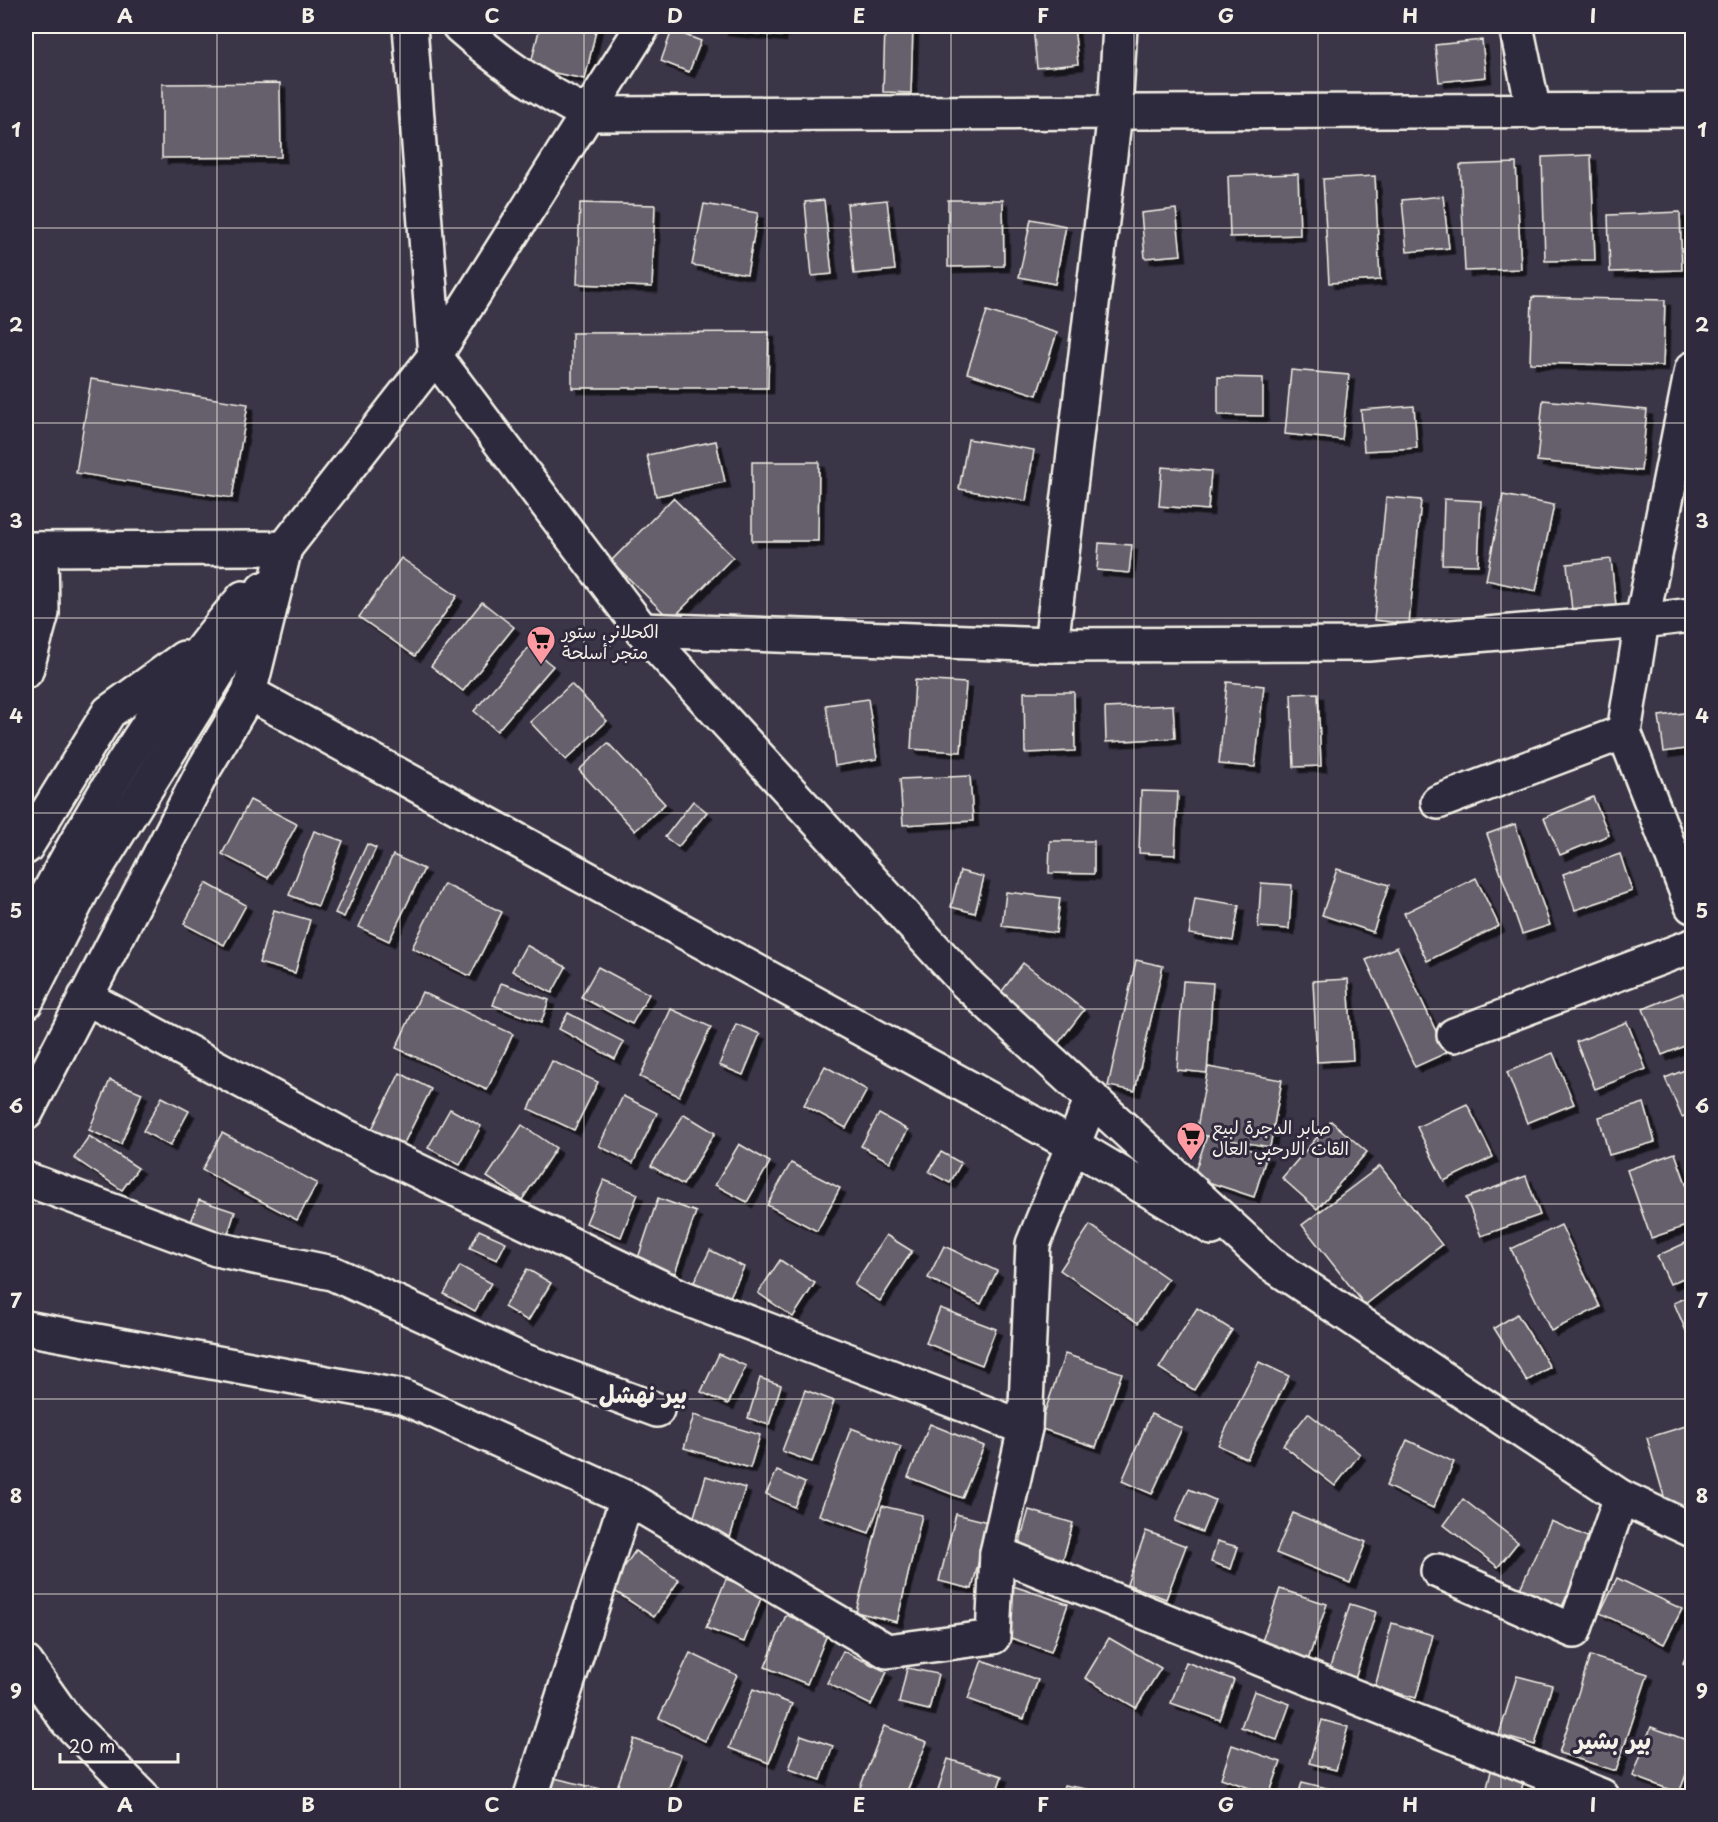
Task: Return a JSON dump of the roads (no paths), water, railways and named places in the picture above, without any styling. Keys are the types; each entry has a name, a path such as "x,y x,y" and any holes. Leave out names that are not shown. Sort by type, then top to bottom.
{"street":[{"path":"410,26 435,356 642,630 965,982 1270,1263"},
{"path":"459,26 499,62 552,96 588,114 1692,110"},
{"path":"26,936 54,880 140,736 204,643 285,548 435,356 644,26"},
{"path":"1051,645 1115,113 1120,26"},
{"path":"1516,26 1534,112"},
{"path":"1692,369 1642,621 1624,732 1692,906"},
{"path":"26,671 42,613 33,549 285,548"},
{"path":"26,1113 204,769 249,693 285,548"},
{"path":"26,1002 82,891 218,672 285,548"},
{"path":"642,630 1051,645 1368,644 1692,615"},
{"path":"26,847 109,712 204,643"},
{"path":"249,693 1073,1145 1270,1263 1621,1497 1692,1530"},
{"path":"1438,802 1624,732"},
{"path":"1455,1035 1692,946"},
{"path":"85,997 341,1134 679,1296 1025,1428"},
{"path":"26,1328 403,1397 627,1498 888,1650 993,1637 997,1553 1025,1428 1033,1244 1092,1098"},
{"path":"26,1179 216,1249 332,1273 522,1360 657,1410"},
{"path":"1438,1571 1574,1631 1621,1497"},
{"path":"531,1797 627,1498"},
{"path":"997,1553 1602,1797"},
{"path":"26,1663 67,1721 142,1797"}],"place":[{"name":"الكحلاني ستور متجر أسلحة","path":"541,666"},
{"name":"صابر الدجرة لبيع القات الارحبي العال","path":"1191,1162"}],"district":[{"name":"بير نهشل","path":"643,1393"},
{"name":"بير بشير","path":"1613,1739"}]}
